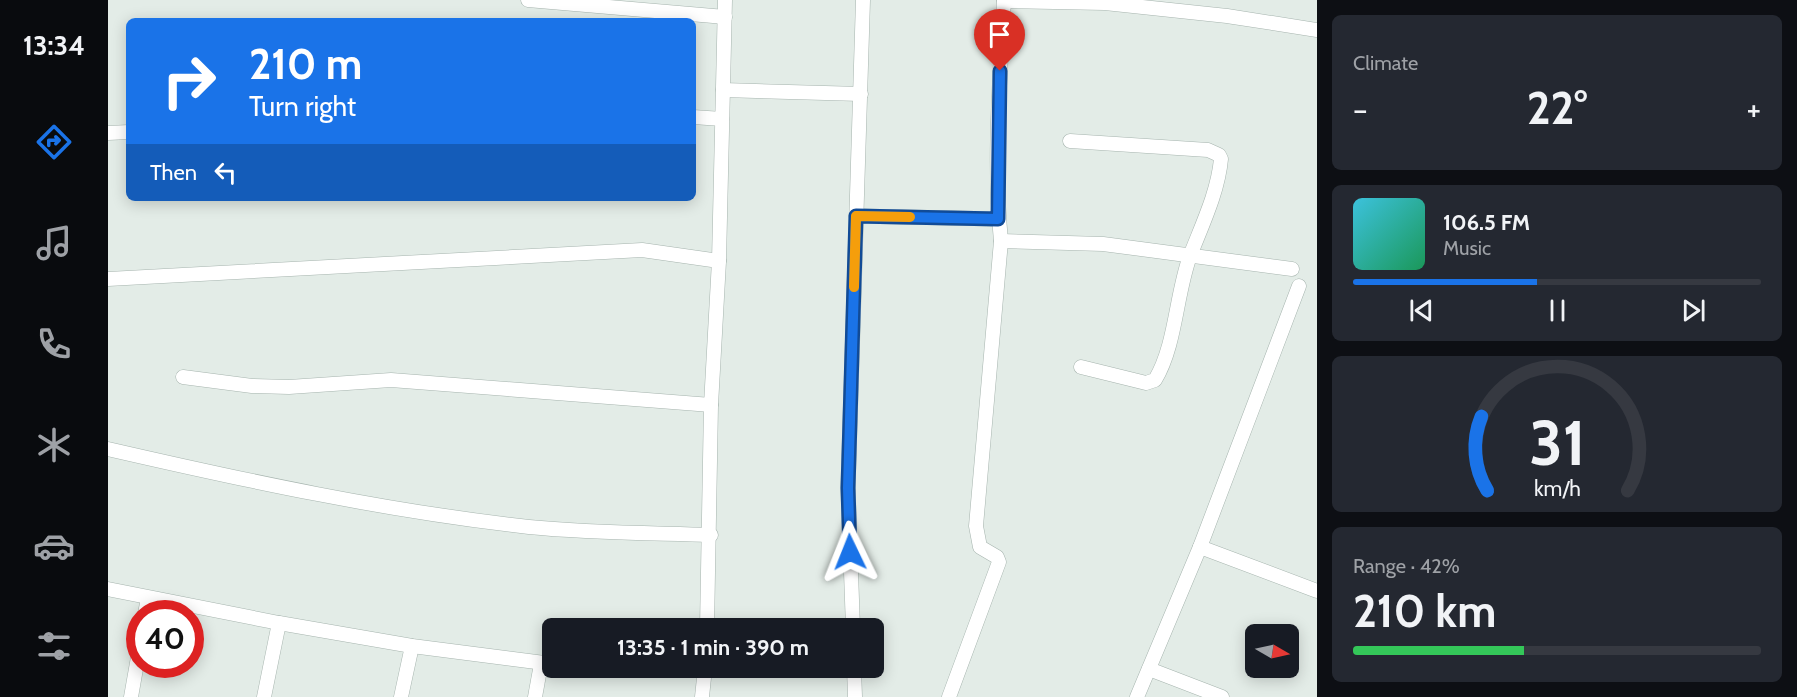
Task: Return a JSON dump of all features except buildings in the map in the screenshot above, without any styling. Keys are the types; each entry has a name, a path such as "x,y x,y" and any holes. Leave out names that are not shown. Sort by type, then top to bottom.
{"street":[{"path":"528,0 725,16"},
{"path":"707,618 711,535 711,405 719,261 725,0"},
{"path":"853,618 848,488 863,0"},
{"path":"949,697 999,562 997,557 980,547 976,526 1001,241 998,219 1004,0 1114,4 1227,16 1317,30"},
{"path":"723,90 861,94"},
{"path":"696,117 722,119"},
{"path":"108,133 126,132"},
{"path":"1070,141 1208,150 1218,155 1220,165 1208,211 1190,255 1163,363 1155,380 1149,383 1081,367"},
{"path":"856,216 998,219"},
{"path":"1001,241 1102,244 1292,269"},
{"path":"108,279 642,250 719,261"},
{"path":"1137,697 1200,547 1299,286"},
{"path":"183,377 252,386 289,387 391,380 711,405"},
{"path":"108,449 304,493 449,516 531,527 711,535"},
{"path":"1200,547 1317,591"},
{"path":"108,589 279,623 412,646 542,663"},
{"path":"264,697 279,623"},
{"path":"401,697 412,646"},
{"path":"1149,669 1222,697"},
{"path":"535,697 542,676"},
{"path":"131,697 134,678"},
{"path":"702,697 704,678"},
{"path":"854,678 855,697"}],"slow traffic":[{"path":"854,287 856,216 910,217"}],"route":[{"path":"850,552 848,488 856,216 998,219 1000,71"}]}
